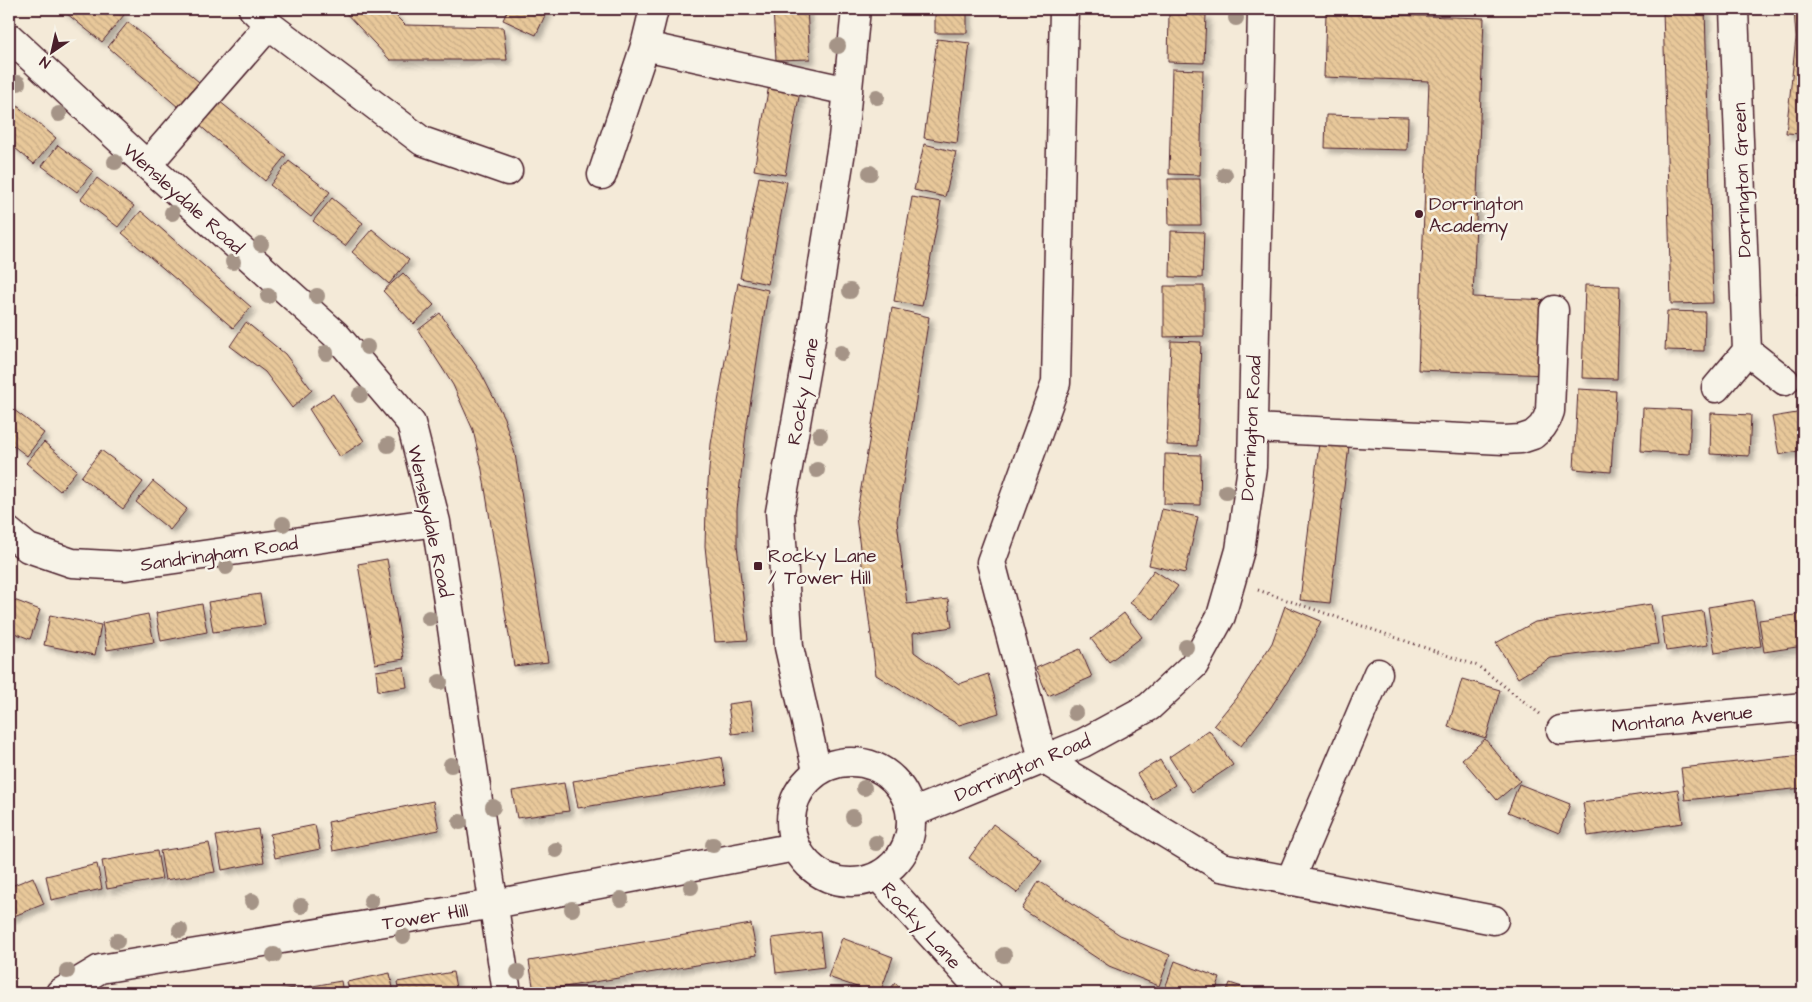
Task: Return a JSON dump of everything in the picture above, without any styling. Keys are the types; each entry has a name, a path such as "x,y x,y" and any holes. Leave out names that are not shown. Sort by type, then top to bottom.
{"street":[{"path":"602,175 645,46 654,9"},
{"name":"Rocky Lane","path":"817,771 789,646 780,512 844,138 856,9"},
{"path":"1064,9 1056,383 991,562 1043,759 1221,867 1494,920"},
{"name":"Dorrington Road","path":"912,813 1083,743 1149,707 1194,665 1221,616 1242,541 1252,467 1262,9"},
{"name":"Dorrington Green","path":"1734,9 1748,351"},
{"path":"147,165 261,17 422,141 508,171"},
{"name":"Wensleydale Road","path":"9,37 147,165 336,335 411,423 436,522 507,993"},
{"path":"645,46 848,91"},
{"path":"1253,428 1504,440 1520,439 1533,435 1542,427 1550,411 1554,310"},
{"path":"1716,388 1748,351 1786,381"},
{"name":"Sandringham Road","path":"9,532 28,548 72,563 126,566 436,522"},
{"path":"1290,880 1378,673"},
{"name":"Montana Avenue","path":"1561,730 1803,706"},
{"path":"846,761 876,766 900,785 912,813 910,838 898,861 879,877 847,883 816,873 795,847 789,819 797,792 817,771 846,761"},
{"name":"Tower Hill","path":"60,993 102,981 795,847"},
{"name":"Rocky Lane","path":"879,877 974,982 987,993"}],"path":[{"path":"1231,581 1478,666 1561,730"}],"building":[{"path":"61,9 116,9 124,15 102,42"},
{"path":"342,9 389,9 405,25 503,27 507,60 390,60"},
{"path":"508,9 548,9 536,35 503,20"},
{"path":"773,9 807,9 810,59 776,60"},
{"path":"935,9 967,9 967,33 935,33"},
{"path":"1663,9 1705,9 1713,303 1671,304"},
{"path":"1794,9 1803,9 1803,134 1786,133 1796,38"},
{"path":"1326,13 1484,18 1473,297 1552,300 1549,375 1418,370 1429,81 1324,77"},
{"path":"1169,14 1206,15 1204,63 1168,62"},
{"path":"128,22 199,82 178,107 108,47"},
{"path":"937,39 970,43 957,143 924,138"},
{"path":"1172,69 1203,70 1200,175 1169,174"},
{"path":"769,85 800,91 785,175 754,170"},
{"path":"9,99 56,138 34,164 9,143"},
{"path":"219,101 286,155 265,181 199,125"},
{"path":"1326,115 1408,117 1407,150 1325,148"},
{"path":"924,144 956,152 945,197 914,190"},
{"path":"58,145 93,171 77,192 42,166"},
{"path":"289,161 330,192 311,217 270,185"},
{"path":"759,177 787,182 768,284 740,278"},
{"path":"97,178 134,206 118,227 81,199"},
{"path":"1168,179 1200,179 1201,225 1169,225"},
{"path":"912,197 941,202 922,306 894,301"},
{"path":"332,198 363,223 345,246 313,221"},
{"path":"141,211 251,307 233,328 122,233"},
{"path":"372,229 409,260 389,284 352,252"},
{"path":"1171,231 1204,232 1202,278 1170,277"},
{"path":"1803,256 1803,296 1797,295"},
{"path":"403,273 434,305 414,324 383,291"},
{"path":"738,283 768,290 747,425 737,509 737,545 748,640 715,642 705,546 706,508 711,444"},
{"path":"1585,285 1620,286 1617,379 1582,378"},
{"path":"1164,286 1204,286 1204,336 1164,337"},
{"path":"892,308 929,317 897,521 907,604 948,599 952,627 913,633 914,652 959,684 988,674 999,713 959,725 876,675 856,517"},
{"path":"1667,311 1705,312 1704,351 1665,350"},
{"path":"440,313 481,373 504,418 515,454 548,662 514,666 482,470 473,430 453,385 418,330"},
{"path":"246,322 285,354 312,390 292,408 265,372 230,346"},
{"path":"1171,341 1201,342 1197,446 1167,445"},
{"path":"1578,389 1616,391 1611,472 1574,469"},
{"path":"333,394 364,441 340,457 309,409"},
{"path":"9,406 44,433 27,456 9,442"},
{"path":"1643,408 1691,410 1689,454 1641,451"},
{"path":"1803,412 1803,450 1779,455 1772,417"},
{"path":"1711,413 1751,415 1749,456 1710,454"},
{"path":"44,442 77,470 60,491 26,463"},
{"path":"1319,443 1349,446 1330,603 1300,600"},
{"path":"101,450 143,482 123,509 81,477"},
{"path":"1165,454 1201,455 1200,505 1164,504"},
{"path":"153,481 187,509 170,530 136,502"},
{"path":"1162,509 1198,517 1185,573 1149,565"},
{"path":"387,559 404,659 375,664 358,564"},
{"path":"1154,570 1178,586 1154,620 1130,603"},
{"path":"260,594 265,625 213,632 208,602"},
{"path":"9,598 40,610 30,639 9,631"},
{"path":"1753,600 1761,646 1715,653 1708,607"},
{"path":"202,604 207,632 161,641 156,613"},
{"path":"1651,604 1658,644 1551,658 1518,678 1496,643 1535,622"},
{"path":"1285,606 1321,621 1307,651 1271,707 1241,746 1214,725 1240,693 1272,643"},
{"path":"1703,611 1708,645 1666,651 1661,617"},
{"path":"1124,613 1142,637 1109,662 1091,639"},
{"path":"148,614 154,642 107,650 102,623"},
{"path":"1803,614 1803,646 1764,652 1759,620"},
{"path":"50,615 101,625 95,655 44,645"},
{"path":"1080,649 1092,677 1048,696 1036,668"},
{"path":"404,667 407,687 378,691 376,671"},
{"path":"1462,679 1500,690 1486,738 1448,727"},
{"path":"751,701 755,731 732,734 728,704"},
{"path":"1209,730 1233,765 1192,792 1169,757"},
{"path":"1485,739 1520,781 1497,800 1462,759"},
{"path":"1803,755 1803,788 1685,800 1681,768"},
{"path":"721,757 726,784 578,808 573,781"},
{"path":"1160,760 1175,785 1152,799 1137,774"},
{"path":"564,783 569,811 517,818 512,791"},
{"path":"1519,784 1570,804 1559,833 1508,812"},
{"path":"1678,789 1683,823 1588,836 1583,803"},
{"path":"433,801 439,830 333,851 328,822"},
{"path":"993,824 1042,860 1017,893 969,858"},
{"path":"315,825 320,849 275,858 270,834"},
{"path":"258,829 264,862 222,870 216,836"},
{"path":"209,843 215,872 165,880 160,851"},
{"path":"157,851 162,879 107,889 102,861"},
{"path":"97,864 102,889 51,900 46,876"},
{"path":"33,877 44,904 9,918 9,887"},
{"path":"1039,881 1120,935 1170,955 1159,986 1109,966 1022,909"},
{"path":"751,924 757,955 534,992 529,961"},
{"path":"820,932 824,967 776,973 772,938"},
{"path":"842,938 893,957 880,993 874,993 828,977"},
{"path":"1175,961 1220,978 1215,993 1179,993 1165,988"},
{"path":"453,972 457,993 399,993 397,982"},
{"path":"390,973 394,993 350,993 347,982"},
{"path":"341,981 343,993 302,993 301,988"},
{"path":"895,983 907,993 887,993"},
{"path":"1230,983 1260,993 1226,993"},
{"path":"294,988 294,993 265,993"}],"place":[{"name":"Dorrington Academy","path":"1419,214"},
{"name":"Rocky Lane / Tower Hill","path":"758,566"}]}
